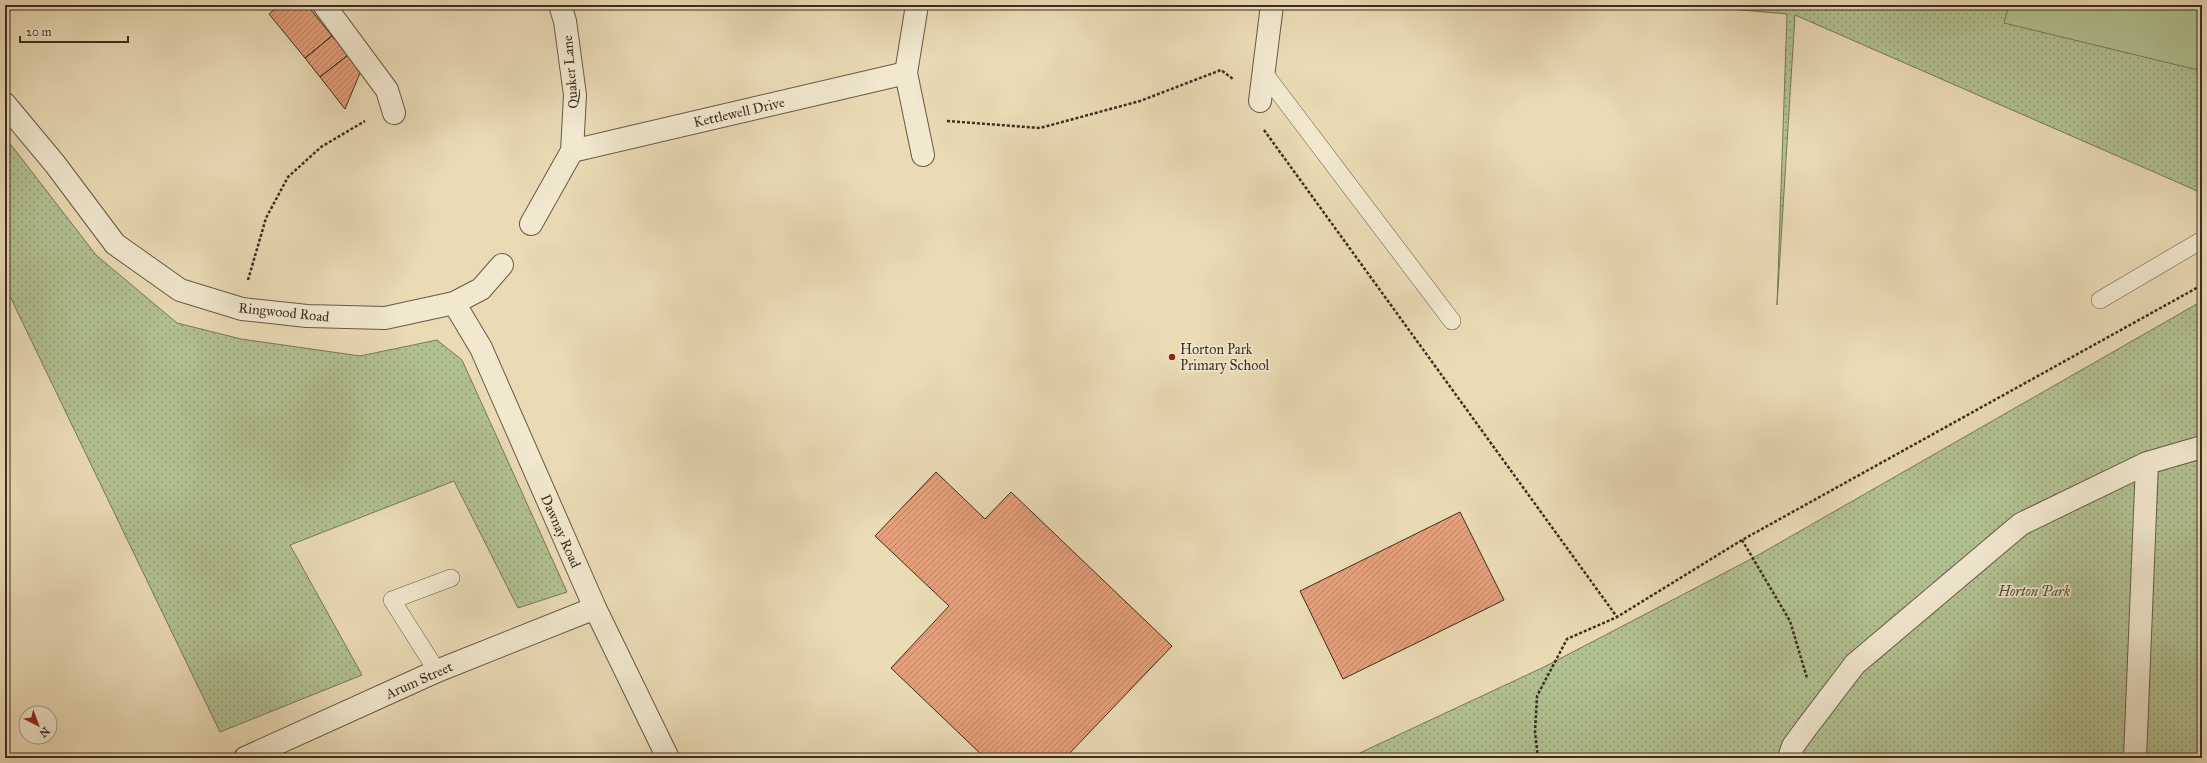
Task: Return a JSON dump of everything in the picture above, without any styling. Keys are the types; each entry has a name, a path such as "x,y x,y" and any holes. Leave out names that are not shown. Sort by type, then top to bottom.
{"street":[{"path":"324,5 387,90 394,113"},
{"name":"Quaker Lane","path":"531,224 572,152 575,95 566,21 560,5"},
{"path":"917,5 906,73 923,155"},
{"path":"1260,102 1272,5"},
{"name":"Kettlewell Drive","path":"572,152 906,73"},
{"name":"Ringwood Road","path":"5,104 55,164 115,244 180,290 242,310 307,316 384,318 454,303"},
{"path":"454,303 481,288 502,265"},
{"name":"Dawnay Road","path":"454,303 481,348 595,608 668,758"},
{"path":"1789,758 1793,746 1855,664 2021,524 2147,463 2202,448"},
{"path":"2135,758 2147,463"},
{"name":"Arum Street","path":"245,758 437,671 595,608"}],"lane":[{"path":"1264,73 1452,321"},
{"path":"2100,300 2202,240"},
{"path":"437,671 392,600 451,578"}],"path":[{"path":"916,119 1040,128 1140,101 1221,70 1260,102 1254,116 1617,616"},
{"path":"242,310 252,261 266,218 288,177 321,147 363,121 394,113"},
{"path":"1538,758 1535,732 1537,696 1567,639 1617,616 1742,540 2202,285"},
{"path":"1742,540 1790,621 1807,679 1807,727"}],"green space":[{"path":"1684,5 2202,5 2202,193 1795,15 1777,305 1787,14"},
{"path":"2009,5 2202,5 2202,71 2004,23"},
{"path":"5,137 96,255 177,323 241,339 360,356 437,340 462,360 567,592 518,608 454,481 290,545 362,675 220,732 5,286"},
{"name":"Horton Park","path":"2202,301 2202,758 1349,758 1544,667 1753,558"}],"building":[{"path":"280,5 307,5 332,36 305,58 269,14"},
{"path":"332,36 348,55 320,77 305,58"},
{"path":"348,55 360,73 345,109 320,77"},
{"path":"936,472 985,519 1011,492 1172,646 1065,758 985,758 891,668 949,606 875,536"},
{"path":"1460,512 1504,600 1343,679 1300,591"}],"place":[{"name":"Horton Park Primary School","path":"1172,357"}]}
